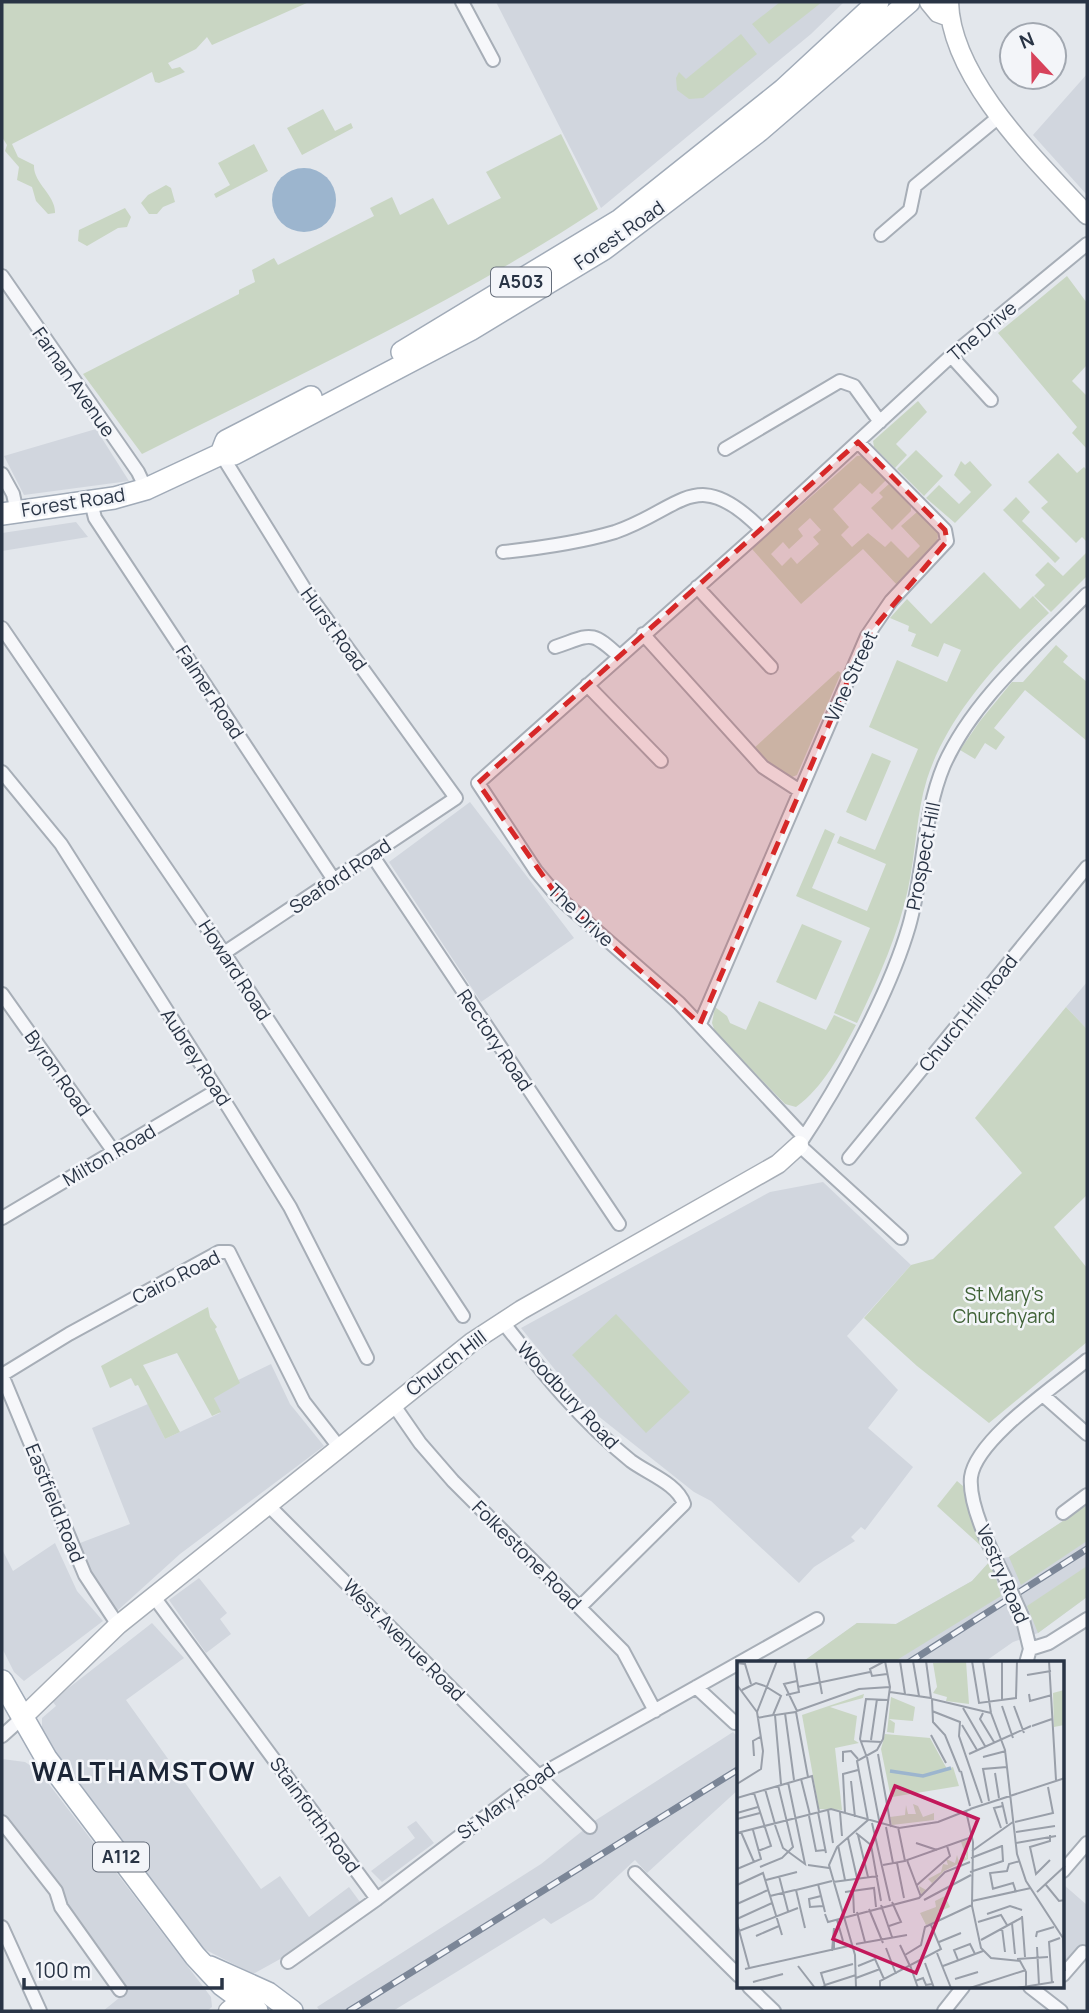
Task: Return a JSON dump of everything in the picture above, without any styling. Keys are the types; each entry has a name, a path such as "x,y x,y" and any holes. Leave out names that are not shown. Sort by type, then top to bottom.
{"main road":[{"name":"Forest Road","path":"221,454 226,441 401,353 620,220 783,90 878,2"},
{"name":"Forest Road","path":"9,513 91,502 146,489 221,454 238,452 449,342 604,248 759,131 909,2"},
{"name":"A112","path":"2,1681 46,1758 222,1985 250,2003 292,2011"}],"street":[{"path":"462,2 492,60"},
{"path":"929,2 938,13 949,9 974,81 1000,116 1087,215"},
{"path":"881,235 910,210 915,186 1000,116"},
{"name":"The Drive","path":"802,1141 700,1024 558,897 536,871 478,783 762,530 951,356 1087,244"},
{"name":"Farnan Avenue","path":"2,276 138,472 146,489"},
{"path":"951,356 991,400"},
{"path":"725,449 840,382 853,386 880,422"},
{"name":"Vine Street","path":"700,1024 867,636 891,601 947,541 945,530 858,442"},
{"name":"Hurst Road","path":"221,454 304,588 456,799"},
{"path":"2,474 13,494 9,513"},
{"path":"503,552 558,546 614,532 676,501 699,495 712,496 736,506 762,530"},
{"name":"Falmer Road","path":"91,502 95,518 334,880"},
{"path":"697,587 771,667"},
{"name":"Prospect Hill","path":"802,1141 853,1055 904,940 920,880 934,796 953,748 993,693 1087,594"},
{"name":"Howard Road","path":"2,628 225,953 463,1316"},
{"path":"643,634 763,767 800,791"},
{"path":"555,647 594,636 601,638 619,656"},
{"path":"587,685 661,761"},
{"name":"Aubrey Road","path":"2,772 61,844 290,1207 366,1358"},
{"name":"Seaford Road","path":"225,953 456,799"},
{"name":"Rectory Road","path":"372,855 619,1224"},
{"name":"Church Hill Road","path":"849,1158 1087,867"},
{"name":"Byron Road","path":"2,994 114,1152"},
{"name":"Milton Road","path":"2,1218 216,1091"},
{"path":"802,1141 901,1238"},
{"name":"Church Hill","path":"22,1718 118,1625 393,1404 502,1321 754,1178 785,1159 802,1141"},
{"name":"Cairo Road","path":"2,1375 160,1283 219,1252 229,1252 304,1402 339,1447"},
{"name":"Woodbury Road","path":"502,1321 537,1367 600,1433 632,1462 677,1492 684,1504 580,1607"},
{"path":"1087,1360 1044,1396 1087,1434"},
{"name":"Eastfield Road","path":"2,1375 85,1575 118,1625"},
{"name":"Vestry Road","path":"1027,1661 1030,1649 1022,1616 976,1510 971,1486 975,1462 995,1434 1044,1396"},
{"name":"Folkestone Road","path":"393,1404 420,1443 623,1651 655,1711"},
{"path":"1063,1513 1087,1495"},
{"name":"West Avenue Road","path":"269,1506 590,1827"},
{"name":"Stainforth Road","path":"154,1597 377,1899"},
{"name":"St Mary Road","path":"743,1661 817,1619"},
{"path":"1030,1649 1049,1643 1087,1619"},
{"name":"St Mary Road","path":"288,1962 377,1899 540,1775 737,1664"},
{"path":"696,1688 735,1723"},
{"path":"2,1736 22,1718"},
{"path":"2,1822 56,1891 61,1907 120,1990"},
{"path":"1064,1870 1087,1843"},
{"path":"635,1873 737,1974"},
{"path":"2,1927 40,2011"},
{"path":"1064,1974 1083,1952"},
{"path":"751,1988 774,2011"},
{"path":"944,2011 962,1988"},
{"path":"1032,1988 1052,2000"}],"highlighted area":[{"path":"858,442 945,530 947,541 867,636 700,1024 558,897 478,783"}],"shaded area":[{"path":"496,2 844,2 811,34 601,208"},
{"path":"1087,74 1087,195 1033,135"},
{"path":"96,429 129,481 24,495 4,456"},
{"path":"76,522 88,537 2,551 2,533"},
{"path":"470,802 574,938 481,1002 389,862"},
{"path":"1087,982 1087,1029 1066,1007"},
{"path":"823,1182 911,1265 847,1336 898,1390 868,1428 913,1467 865,1530 861,1527 851,1537 855,1541 814,1567 799,1583 711,1501 694,1492 583,1404 521,1328 770,1192"},
{"path":"271,1364 290,1404 324,1446 180,1554 116,1612 97,1586 80,1543 130,1524 92,1428 148,1404 165,1439 220,1413 212,1393"},
{"path":"1087,1505 1087,1597 1038,1633 1013,1642 986,1661 804,1661 857,1623 896,1624 972,1581 991,1560 1009,1557"},
{"path":"55,1543 77,1591 103,1621 24,1681 14,1672 2,1648 2,1549 13,1571"},
{"path":"199,1578 227,1613 220,1619 231,1634 206,1653 169,1600"},
{"path":"152,1623 184,1658 126,1700 261,1889 280,1876 309,1917 349,1887 360,1902 282,1958 253,1974 200,1947 42,1734 42,1718 56,1706 53,1702"},
{"path":"733,1732 737,1736 737,1791 647,1873 635,1860 593,1899 551,1924 544,1918 393,2011 320,2011 317,2007 541,1864 596,1820"},
{"path":"2,1759 25,1762 39,1771 211,1997 212,2007 207,2011 103,2011 124,1994 2,1821"},
{"path":"416,1821 434,1843 382,1882 371,1871 415,1838 407,1827"},
{"path":"1064,1885 1087,1905 1087,1943 1064,1968"}],"green space":[{"path":"2,2 309,2 212,45 207,37 196,49 168,63 172,69 180,67 185,72 159,83 155,82 152,72 12,144 18,157 34,165 37,178 52,200 55,213 48,214 36,201 32,187 17,180 19,167 5,151 7,145 2,137"},
{"path":"780,2 822,2 769,44 752,24"},
{"path":"741,34 757,54 703,98 689,99 677,90 676,78 679,72 686,79"},
{"path":"323,109 335,131 351,123 353,128 302,155 287,128"},
{"path":"561,134 598,209 431,308 316,367 142,454 83,374 239,294 239,290 255,282 252,270 274,258 278,265 374,216 370,208 392,197 400,215 433,198 448,225 501,198 486,172"},
{"path":"254,144 268,171 216,198 214,194 230,185 218,163"},
{"path":"166,185 171,188 175,202 163,207 157,214 149,214 141,203 148,195"},
{"path":"125,208 131,217 127,227 118,228 87,246 78,241 79,230"},
{"path":"1067,276 1087,303 1087,365 1072,381 1087,396 1087,449 1072,433 1077,427 998,333"},
{"path":"918,401 927,412 896,444 907,455 895,468 874,447 873,441"},
{"path":"916,450 943,476 924,496 897,469"},
{"path":"1058,453 1077,473 1084,467 1087,470 1087,542 1082,537 1076,543 1041,508 1048,502 1028,482"},
{"path":"866,455 887,479 872,494 860,483 833,509 849,527 841,535 852,547 868,533 885,547 891,541 908,558 920,546 901,526 917,512 938,533 937,547 899,587 863,549 801,604 752,549 857,456","holes":["810,518 821,530 813,537 819,544 797,564 791,557 782,566 771,554 783,542 789,549 803,536 798,529"]},
{"path":"961,461 965,465 970,461 992,485 955,523 926,498 939,485 959,504 971,492 954,475"},
{"path":"890,483 911,507 911,511 892,530 871,508 883,497 879,493"},
{"path":"1016,497 1030,512 1022,521 1060,558 1055,563 1003,510"},
{"path":"1087,552 1087,576 1051,612 1034,596 1045,585 1035,575 1048,562 1063,576"},
{"path":"984,572 1020,609 1033,596 1049,613 978,688 936,755 923,792 911,875 899,923 880,974 857,1023 834,1013 870,928 796,896 825,829 835,834 812,888 867,911 886,864 837,843 840,836 875,850 918,749 869,727 897,660 947,682 961,650 944,643 938,657 911,646 916,634 908,631 909,626 890,618 907,599 931,624"},
{"path":"1056,645 1068,656 1063,662 1087,682 1087,741 1025,690 994,728 1005,737 996,750 985,743 975,759 960,750 1012,682 1023,682"},
{"path":"838,671 841,673 797,775 792,777 767,763 753,749"},
{"path":"872,753 891,761 866,821 846,812"},
{"path":"802,924 842,941 816,1000 776,982"},
{"path":"759,1001 826,1030 834,1015 856,1025 823,1080 796,1107 785,1104 715,1032 712,1023 715,1007 727,1016 730,1023 746,1030"},
{"name":"St Mary's Churchyard","path":"1066,1007 1087,1029 1087,1195 1054,1227 1087,1268 1087,1342 989,1423 917,1366 864,1318 911,1265 933,1259 1022,1173 975,1118"},
{"path":"208,1307 240,1383 214,1398 221,1412 212,1416 177,1353 143,1365 180,1432 165,1439 138,1385 135,1386 131,1378 110,1388 101,1366"},
{"path":"616,1314 690,1392 646,1433 572,1355"},
{"path":"957,1481 963,1486 981,1546 937,1506"},
{"path":"1087,1505 1087,1541 1021,1585 1009,1557"},
{"path":"991,1560 1001,1596 895,1661 804,1661 857,1623 896,1624 972,1581"},
{"path":"1087,1566 1087,1597 1038,1633 1027,1606"}],"water":[{"path":"304,168 316,170 327,177 334,188 334,212 327,223 316,230 304,232 292,230 281,223 274,212 272,200 274,188 281,177 292,170"}],"railway":[{"path":"911,1661 1087,1549"},
{"path":"349,2011 737,1770"}],"district":[{"name":"WALTHAMSTOW","path":"144,1772"}]}
